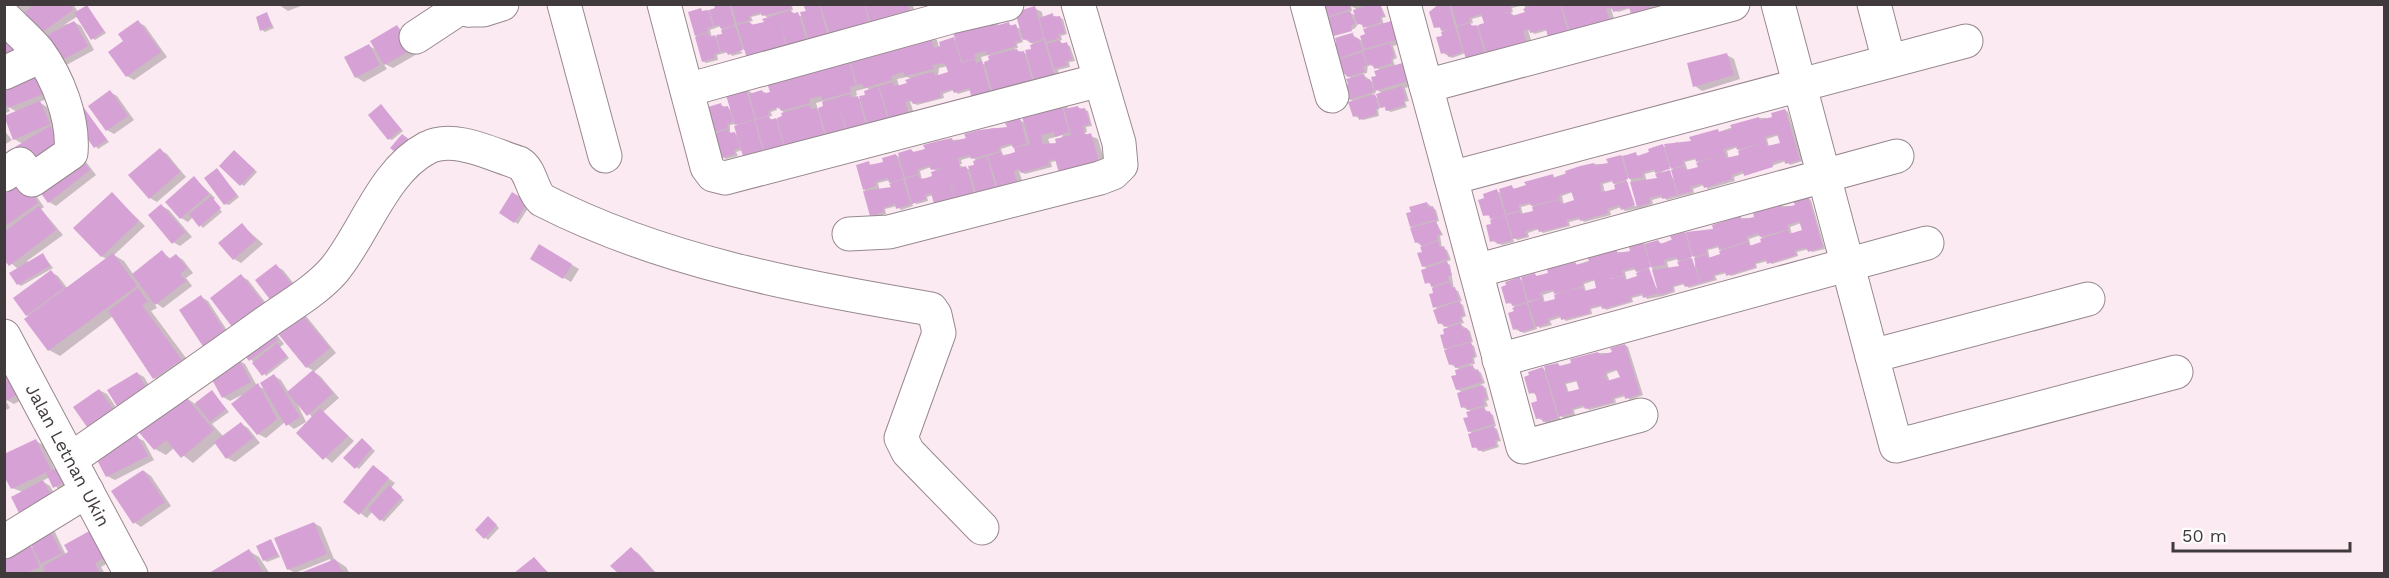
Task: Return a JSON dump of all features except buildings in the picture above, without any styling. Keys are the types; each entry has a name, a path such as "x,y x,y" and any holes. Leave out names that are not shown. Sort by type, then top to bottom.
{"street":[{"path":"416,37 462,6 483,10 502,4"},
{"path":"564,4 605,156"},
{"path":"664,4 707,167 713,175 725,178 1100,80"},
{"path":"687,90 949,11 1007,4"},
{"path":"849,234 889,232 1113,173 1121,165 1121,154 1078,4"},
{"path":"1307,4 1332,96"},
{"path":"1404,4 1522,447 1641,415"},
{"path":"1426,86 1733,4"},
{"path":"1778,4 1896,446 2176,372"},
{"path":"1874,4 1889,61"},
{"path":"4,17 41,56 57,83 72,137 71,153 32,180 20,164 4,175"},
{"path":"1451,178 1966,41"},
{"path":"4,73 41,56"},
{"path":"70,459 220,355 333,271 379,199 401,171 426,148 439,143 453,143 524,166 536,195 542,200 589,224 631,239 672,253 793,285 931,309 935,315 939,333 902,438 908,452 982,528"},
{"path":"1476,271 1897,156"},
{"path":"1499,360 1927,243"},
{"path":"1872,356 2088,299"},
{"name":"Jalan Letnan Ukin","path":"4,336 132,573"},
{"path":"4,542 87,491"}]}
